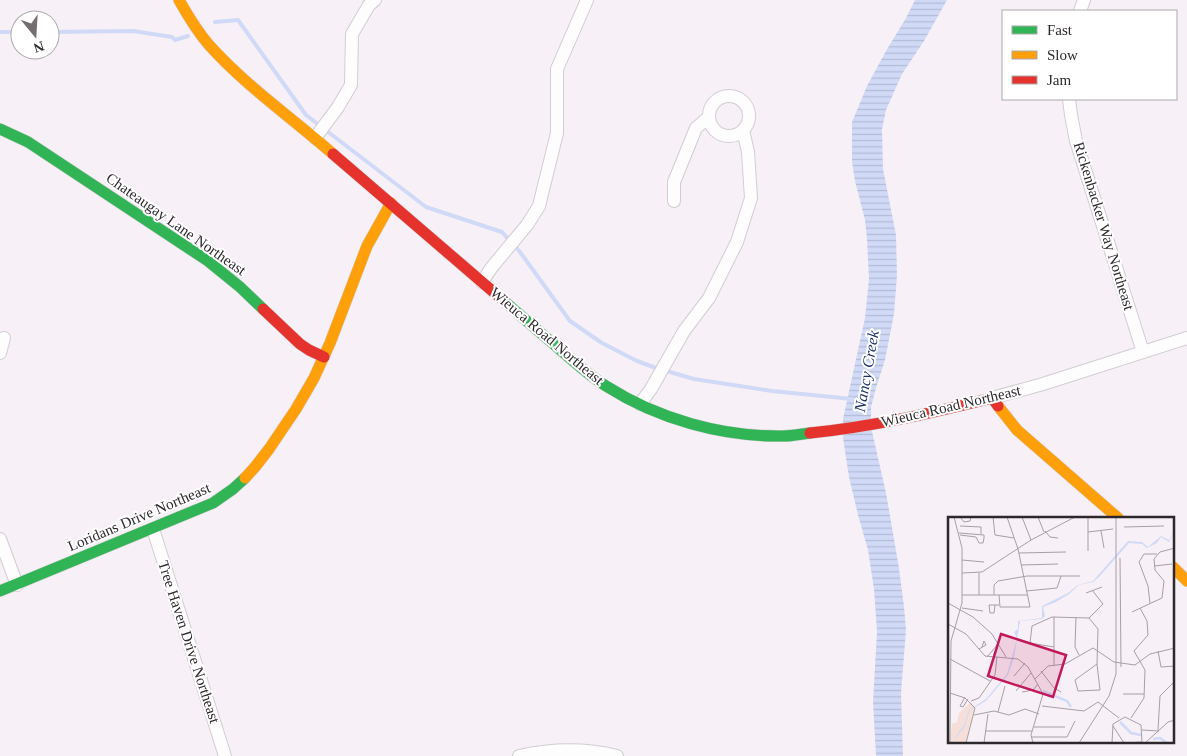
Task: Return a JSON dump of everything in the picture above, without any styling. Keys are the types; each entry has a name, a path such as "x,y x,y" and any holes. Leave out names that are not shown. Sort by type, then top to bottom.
{"street":[{"name":"Wieuca Road Northeast","path":"179,0 190,20 208,44 230,66 282,112 316,136 341,162 392,203 575,363 606,386 675,420 712,430 751,435 784,436 833,431 939,411 992,398 1043,384 1187,338"},
{"path":"316,136 338,107 351,85 352,34 369,5 375,0"},
{"path":"482,282 492,267 528,225 539,206 558,133 557,68 586,0"},
{"path":"724,96 737,97 747,106 749,112 747,125 738,134 731,136 718,133 710,123 709,117 713,104 724,96"},
{"name":"Rickenbacker Way Northeast","path":"1069,100 1076,140 1143,352"},
{"path":"674,201 674,182 696,128 709,117"},
{"name":"Chateaugay Lane Northeast","path":"0,129 28,142 208,261 240,287 300,344 324,358"},
{"path":"640,404 651,389 682,335 709,298 737,242 751,198 748,152 743,130"},
{"name":"Loridans Drive Northeast","path":"0,592 213,503 245,480 259,464 294,413 310,385 324,358 368,246 392,203"},
{"path":"0,353 4,338"},
{"path":"992,398 1018,430 1117,517"},
{"name":"Tree Haven Drive Northeast","path":"153,529 225,756"},
{"path":"0,539 17,585"},
{"path":"520,756 539,752 573,750 617,756"}],"water":[{"name":"Nancy Creek","path":"915,0 947,0 924,41 902,74 886,110 882,129 883,169 896,235 897,275 894,314 885,360 871,407 871,427 886,493 899,568 906,630 901,693 903,756 876,756 873,702 877,632 874,589 868,550 849,477 843,438 843,419 865,318 869,279 865,220 852,162 852,122 867,86"}],"waterway":[{"name":"Nancy Creek","path":"215,22 238,20 306,115 426,207 502,232 520,252 570,321 602,343 637,361 694,379 772,391 852,399"},
{"path":"60,32 133,31 172,37 175,40 188,36"},
{"path":"0,32 10,32"}],"traffic: fast":[{"path":"0,129 28,142 208,261 263,309"},
{"path":"504,301 593,377 626,398 647,408 691,424 737,433 783,436 810,433"},
{"path":"0,591 213,503 245,478"}],"traffic: slow":[{"path":"179,0 189,18 223,60 333,154"},
{"path":"245,478 269,449 314,378 330,343 367,246 391,203"},
{"path":"998,406 1017,430 1117,517"},
{"path":"1174,568 1187,581"}],"traffic: jam":[{"path":"333,154 504,301"},
{"path":"263,309 300,344 324,357"},
{"path":"810,433 901,419 992,398 998,406"}]}
